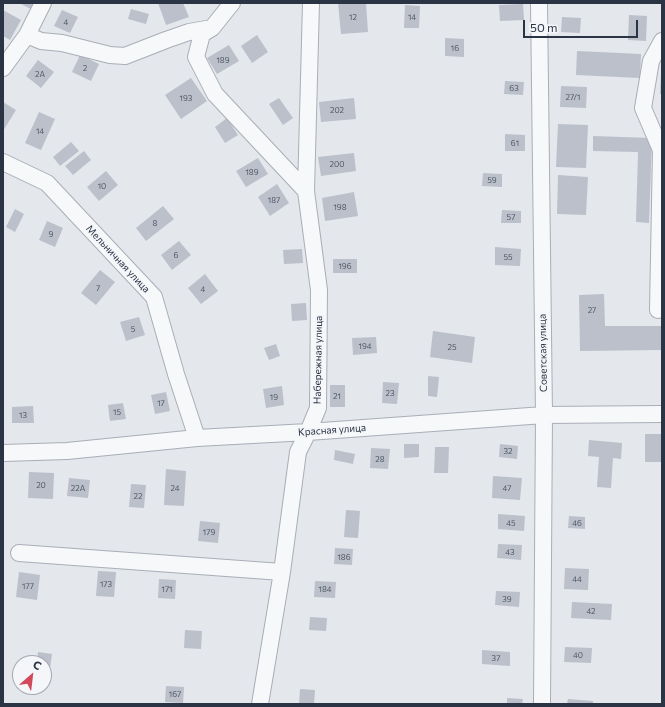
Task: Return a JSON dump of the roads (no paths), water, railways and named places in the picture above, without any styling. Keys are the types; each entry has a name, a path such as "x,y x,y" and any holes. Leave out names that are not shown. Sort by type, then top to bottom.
{"street":[{"path":"3,68 26,35 43,3"},
{"path":"232,3 212,28 202,34 196,57 215,94 306,191"},
{"name":"Набережная улица","path":"260,704 282,572 298,452 318,408 319,290 306,191 311,3"},
{"name":"Советская улица","path":"539,3 544,415 542,704"},
{"path":"26,35 41,41 62,43 110,55 124,56 189,32 212,28"},
{"path":"658,310 662,150 643,108 651,61 662,41"},
{"name":"Мельничная улица","path":"3,162 47,183 154,297 176,374 197,438"},
{"name":"Красная улица","path":"3,453 67,451 197,438 308,432 544,415 662,414"},
{"path":"18,553 282,572"}]}
